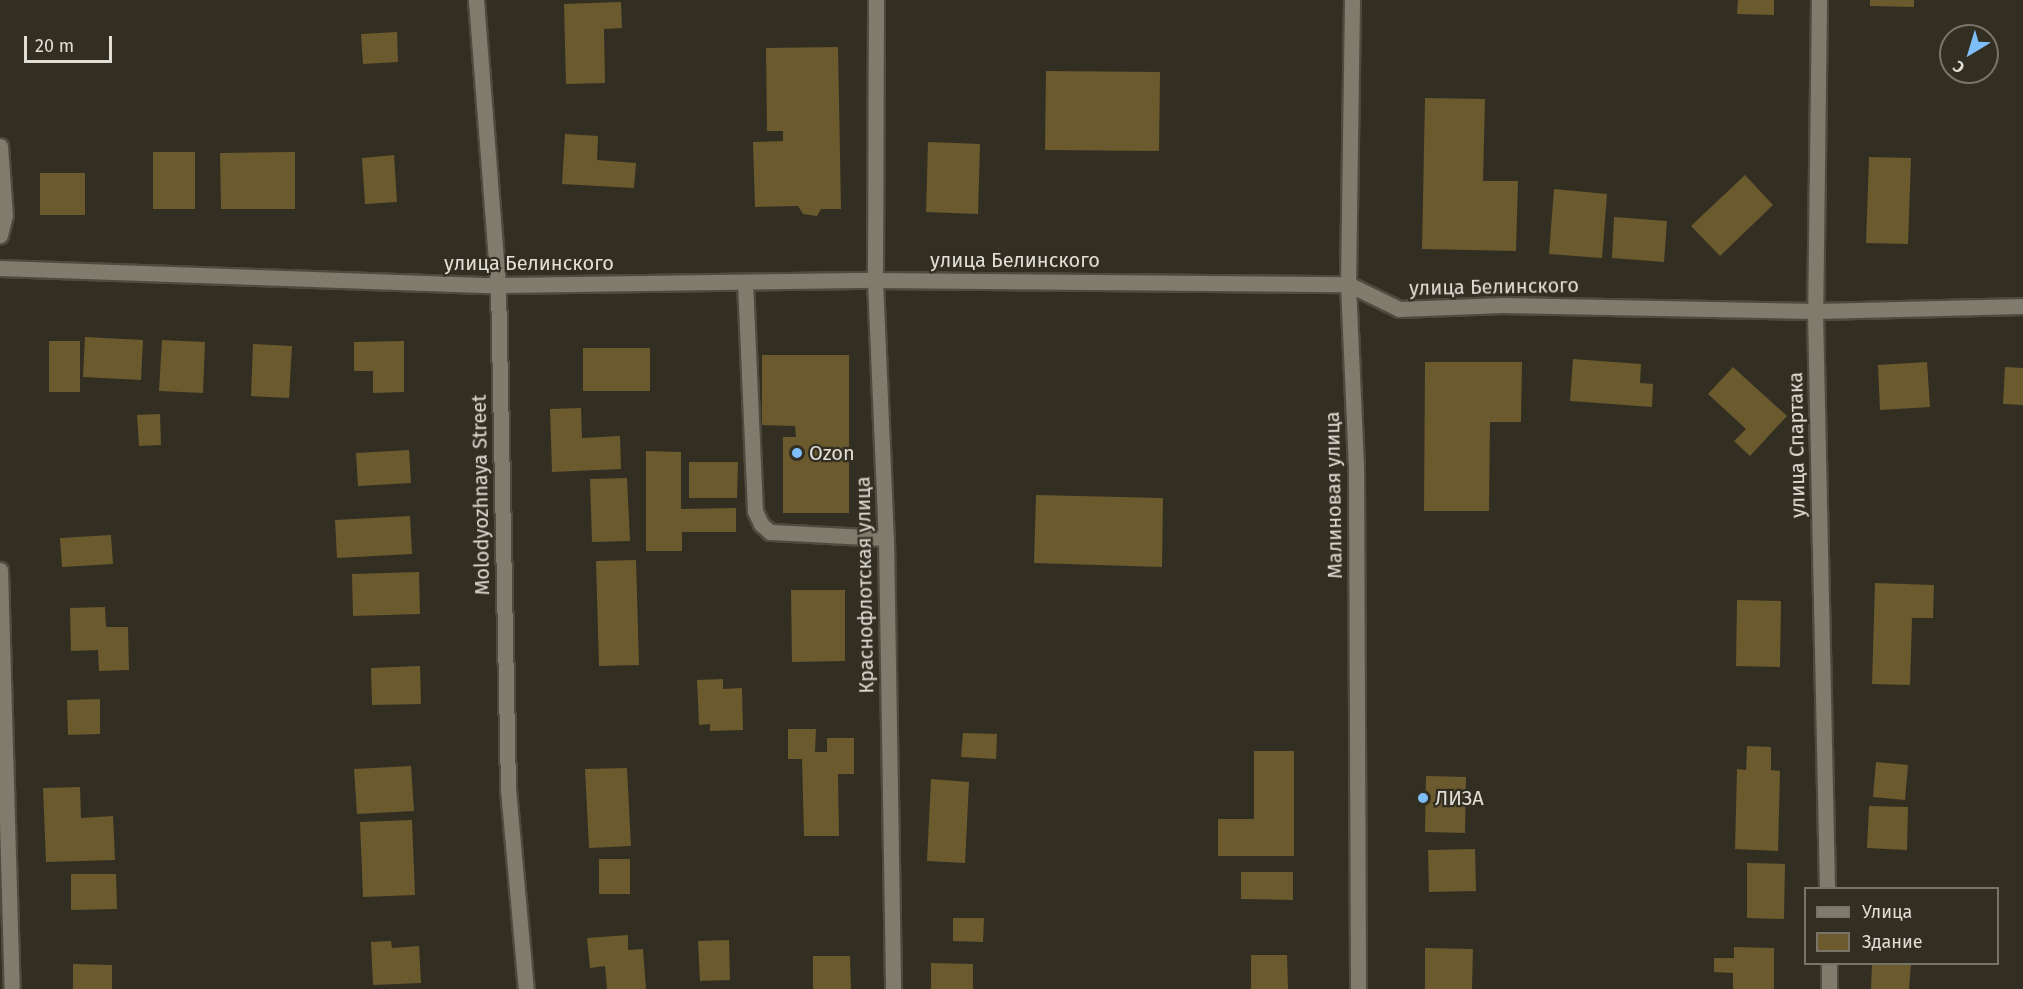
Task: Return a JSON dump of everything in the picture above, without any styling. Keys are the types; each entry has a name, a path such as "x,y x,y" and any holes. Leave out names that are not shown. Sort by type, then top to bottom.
{"street":[{"name":"Molodyozhnaya Street","path":"476,0 498,285 508,789 526,989"},
{"name":"Краснофлотская улица","path":"876,0 875,280 886,538 893,989"},
{"name":"Малиновая улица","path":"1352,0 1348,284 1356,464 1358,989"},
{"name":"улица Спартака","path":"1819,0 1815,311 1827,887"},
{"path":"0,146 5,215 0,235"},
{"name":"улица Белинского","path":"0,268 498,285 875,280 1348,284 1399,309 1503,305 1815,311 2023,306"},
{"path":"746,282 756,511 761,524 770,532 886,538"},
{"path":"0,570 12,989"},
{"path":"1829,965 1830,989"}],"building":[{"path":"1738,0 1774,0 1774,15 1737,14"},
{"path":"1870,0 1914,0 1914,7 1870,6"},
{"path":"621,2 622,28 604,29 605,83 566,84 564,4"},
{"path":"397,32 398,62 363,64 361,34"},
{"path":"838,47 841,209 821,209 817,216 803,214 798,206 755,207 753,142 783,141 783,131 767,131 766,48"},
{"path":"1046,71 1160,72 1159,151 1045,150"},
{"path":"1425,98 1485,99 1483,181 1518,181 1516,251 1422,249"},
{"path":"565,134 598,136 597,160 636,163 634,188 562,184"},
{"path":"928,142 980,144 978,214 926,212"},
{"path":"153,152 195,152 195,209 153,209"},
{"path":"295,152 295,209 221,209 220,153"},
{"path":"394,155 397,202 365,204 362,158"},
{"path":"1869,157 1911,158 1908,244 1866,243"},
{"path":"40,173 85,173 85,215 40,215"},
{"path":"1745,175 1773,205 1720,256 1691,226"},
{"path":"1554,189 1607,194 1602,258 1549,254"},
{"path":"1614,217 1667,221 1664,262 1612,258"},
{"path":"85,337 143,340 141,380 83,377"},
{"path":"162,340 205,342 203,393 159,391"},
{"path":"49,341 80,341 80,392 49,392"},
{"path":"404,341 404,392 373,393 373,371 354,371 354,342"},
{"path":"253,344 292,346 289,398 251,396"},
{"path":"583,348 650,348 650,391 583,391"},
{"path":"762,355 849,355 849,513 783,513 783,437 796,437 795,426 762,425"},
{"path":"1573,359 1641,364 1640,383 1653,384 1652,407 1570,401"},
{"path":"1425,362 1522,362 1521,422 1490,422 1489,511 1424,511"},
{"path":"1927,362 1930,407 1880,410 1878,365"},
{"path":"1733,367 1787,416 1750,456 1734,441 1746,429 1708,394"},
{"path":"2005,367 2023,368 2023,405 2003,404"},
{"path":"581,408 582,438 620,436 621,469 552,472 550,409"},
{"path":"160,414 161,445 139,446 137,415"},
{"path":"409,450 411,483 358,486 356,453"},
{"path":"646,451 681,452 681,509 736,508 736,532 682,532 682,551 646,551"},
{"path":"689,462 738,462 737,498 689,498"},
{"path":"627,478 630,541 592,542 590,479"},
{"path":"1036,495 1163,498 1162,567 1034,563"},
{"path":"410,516 412,554 337,558 335,520"},
{"path":"111,535 113,564 62,567 60,538"},
{"path":"636,560 639,665 599,666 596,561"},
{"path":"419,572 420,614 353,616 352,574"},
{"path":"1875,583 1934,585 1933,618 1912,618 1910,685 1872,684"},
{"path":"791,590 845,590 845,661 792,662"},
{"path":"1737,600 1781,601 1780,667 1736,666"},
{"path":"105,607 106,627 128,627 129,670 99,671 98,650 71,651 70,608"},
{"path":"420,666 421,704 372,705 371,668"},
{"path":"723,679 723,689 742,688 743,730 710,731 710,724 699,725 697,680"},
{"path":"100,699 100,734 68,735 67,700"},
{"path":"788,729 816,729 815,752 827,752 827,738 854,738 854,774 838,774 839,836 804,836 802,759 788,759"},
{"path":"963,733 997,734 996,759 961,757"},
{"path":"1747,746 1771,747 1771,770 1780,771 1778,851 1735,849 1737,769 1746,770"},
{"path":"1254,751 1294,751 1294,856 1218,856 1218,819 1254,819"},
{"path":"1876,762 1908,765 1905,800 1873,797"},
{"path":"411,766 414,811 357,814 354,769"},
{"path":"627,768 631,846 589,848 585,769"},
{"path":"1426,776 1466,777 1465,833 1425,832"},
{"path":"931,779 969,782 965,863 927,861"},
{"path":"80,787 81,818 113,816 115,860 46,862 43,788"},
{"path":"1869,806 1908,807 1907,850 1867,848"},
{"path":"412,820 415,895 363,897 360,822"},
{"path":"1475,849 1476,891 1429,892 1428,850"},
{"path":"599,859 630,859 630,894 599,894"},
{"path":"1747,863 1785,864 1784,919 1747,918"},
{"path":"1241,872 1293,872 1293,900 1241,899"},
{"path":"71,874 116,874 117,909 71,910"},
{"path":"953,918 984,918 983,942 953,941"},
{"path":"628,935 628,950 643,949 646,989 607,989 605,966 590,968 587,938"},
{"path":"729,940 730,980 700,981 698,941"},
{"path":"391,941 392,948 419,946 421,983 373,985 371,942"},
{"path":"1734,947 1774,948 1774,989 1733,989 1733,973 1714,972 1714,958 1734,958"},
{"path":"1425,948 1473,949 1472,989 1425,989"},
{"path":"1251,955 1287,955 1288,989 1251,989"},
{"path":"813,956 850,956 851,989 813,989"},
{"path":"931,963 973,964 973,989 931,989"},
{"path":"73,964 112,965 112,989 73,989"},
{"path":"1872,965 1911,965 1909,989 1871,989"}],"place":[{"name":"Ozon","path":"797,453"},
{"name":"ЛИЗА","path":"1423,798"}]}
